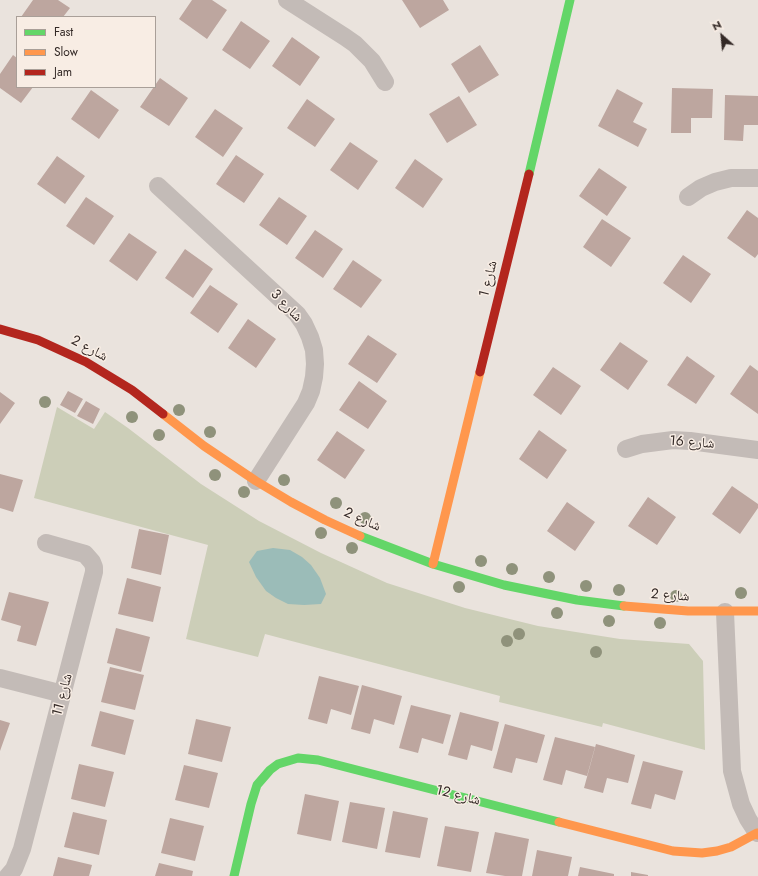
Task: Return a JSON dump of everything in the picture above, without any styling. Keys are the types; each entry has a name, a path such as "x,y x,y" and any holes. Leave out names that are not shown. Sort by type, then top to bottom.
{"street":[{"path":"287,0 355,44 372,61 385,82"},
{"name":"شارع 1","path":"433,564 570,0"},
{"path":"688,197 701,188 715,182 730,178 758,178"},
{"name":"شارع 3","path":"158,186 292,309 304,324 310,337 314,350 315,364 311,391 306,403 256,481"},
{"name":"شارع 2","path":"0,329 38,340 62,350 109,375 132,390 204,446 256,481 291,502 325,520 368,539 433,564 504,585 577,600 650,609 725,612 758,611"},
{"name":"شارع 16","path":"626,449 647,443 673,440 758,450"},
{"name":"شارع 11","path":"8,876 14,869 20,854 94,572 92,562 85,554 46,543"},
{"name":"شارع 12","path":"234,876 252,800 257,786 270,770 278,764 298,758 318,760 673,851 702,853 717,851 731,847 757,834 741,804 732,770 725,612"},
{"path":"0,678 63,694"}],"green space":[{"path":"57,407 94,429 105,412 201,484 259,521 321,553 387,583 465,608 538,626 620,639 689,644 703,661 705,750 603,723 602,727 499,702 500,696 265,634 258,657 186,639 208,545 34,498"}],"water":[{"path":"273,548 290,550 302,557 311,565 320,578 326,594 321,604 288,604 266,591 256,577 249,562 257,551"}],"building":[{"path":"33,0 58,0 70,8 64,16 22,16"},
{"path":"192,0 212,0 227,10 207,39 179,19"},
{"path":"402,0 443,0 449,10 420,28"},
{"path":"241,21 270,41 250,69 222,50"},
{"path":"292,37 320,57 300,86 272,66"},
{"path":"480,45 499,75 469,93 451,64"},
{"path":"13,55 16,57 16,88 32,88 21,103 0,88 0,74"},
{"path":"160,78 188,98 169,126 140,107 153,88 156,88 156,84"},
{"path":"672,88 713,89 712,118 691,118 691,133 671,133"},
{"path":"617,89 643,103 633,122 647,129 638,147 598,126"},
{"path":"91,90 119,110 99,139 71,119"},
{"path":"725,95 758,96 758,125 744,125 743,141 724,140"},
{"path":"459,96 477,125 447,143 429,114"},
{"path":"307,99 335,119 315,147 287,128"},
{"path":"215,109 243,128 223,157 195,137"},
{"path":"350,142 378,161 358,190 330,170"},
{"path":"236,155 264,174 244,203 216,184"},
{"path":"57,156 85,176 65,204 37,184"},
{"path":"415,159 443,179 423,208 395,188"},
{"path":"599,168 627,187 607,216 579,196"},
{"path":"86,197 114,216 94,245 66,226"},
{"path":"279,197 307,216 287,245 259,225"},
{"path":"747,210 758,218 758,254 755,258 727,238"},
{"path":"602,219 631,238 611,267 583,247"},
{"path":"315,230 343,249 323,278 295,258"},
{"path":"129,233 157,252 137,281 109,261"},
{"path":"185,249 213,269 193,298 165,278"},
{"path":"683,255 711,274 691,303 663,283"},
{"path":"353,260 382,280 361,308 333,289"},
{"path":"210,285 238,304 218,333 190,313"},
{"path":"248,319 276,339 256,368 228,348"},
{"path":"368,335 397,354 377,383 348,364"},
{"path":"620,342 648,361 628,390 600,370"},
{"path":"687,356 715,376 696,404 667,385"},
{"path":"750,365 758,371 758,414 730,394"},
{"path":"553,367 581,386 561,415 533,395"},
{"path":"359,381 387,401 368,429 339,410"},
{"path":"68,391 83,399 75,413 60,405"},
{"path":"0,392 15,403 0,424"},
{"path":"86,401 100,409 93,424 77,416"},
{"path":"539,430 567,450 547,479 519,459"},
{"path":"337,431 365,450 345,479 317,460"},
{"path":"0,474 23,480 13,512 0,508"},
{"path":"732,486 758,504 758,508 740,534 712,514"},
{"path":"648,497 676,517 657,545 628,526"},
{"path":"567,502 595,522 575,551 547,531"},
{"path":"139,529 169,535 161,575 131,568"},
{"path":"127,578 161,587 153,622 118,614"},
{"path":"9,592 49,602 36,646 17,641 21,626 1,620"},
{"path":"116,628 150,637 141,672 107,663"},
{"path":"110,667 144,675 135,710 101,702"},
{"path":"319,676 359,686 351,715 331,709 327,724 308,719"},
{"path":"362,685 402,696 394,725 374,719 370,734 351,729"},
{"path":"411,705 451,715 443,744 422,738 418,753 399,748"},
{"path":"100,711 134,720 125,755 91,746"},
{"path":"460,712 499,722 492,751 471,745 467,760 448,755"},
{"path":"196,719 231,727 222,762 188,754"},
{"path":"0,720 10,723 0,751"},
{"path":"505,724 545,735 537,763 516,758 512,773 493,768"},
{"path":"555,737 595,747 587,776 566,770 562,785 543,780"},
{"path":"596,744 635,755 628,783 607,778 603,793 584,788"},
{"path":"643,761 683,771 675,800 655,794 651,809 631,804"},
{"path":"79,764 114,772 105,807 71,799"},
{"path":"184,765 218,773 209,808 175,800"},
{"path":"305,794 339,801 331,841 297,834"},
{"path":"350,802 385,808 377,849 342,842"},
{"path":"393,811 428,818 420,858 385,852"},
{"path":"73,812 107,820 99,855 64,847"},
{"path":"170,818 204,826 195,861 161,853"},
{"path":"445,826 479,832 471,872 437,866"},
{"path":"495,832 529,839 522,876 505,876 486,873"},
{"path":"537,850 572,857 568,876 532,876"},
{"path":"58,857 92,865 89,876 53,876"},
{"path":"159,863 193,871 192,876 155,876"},
{"path":"580,867 614,874 614,876 578,876"},
{"path":"631,872 648,875 648,876 631,876"}],"traffic: fast":[{"path":"529,174 570,0"},
{"path":"360,536 433,564 504,585 577,600 624,606"},
{"path":"234,876 257,785 270,770 278,764 298,758 318,760 559,822"}],"traffic: slow":[{"path":"433,564 480,372"},
{"path":"163,414 204,446 256,481 325,520 360,536"},
{"path":"624,606 688,611 758,611"},
{"path":"559,822 673,851 702,853 731,847 757,833 758,835"}],"traffic: jam":[{"path":"480,372 529,174"},
{"path":"0,329 38,340 86,362 132,390 163,414"}]}
